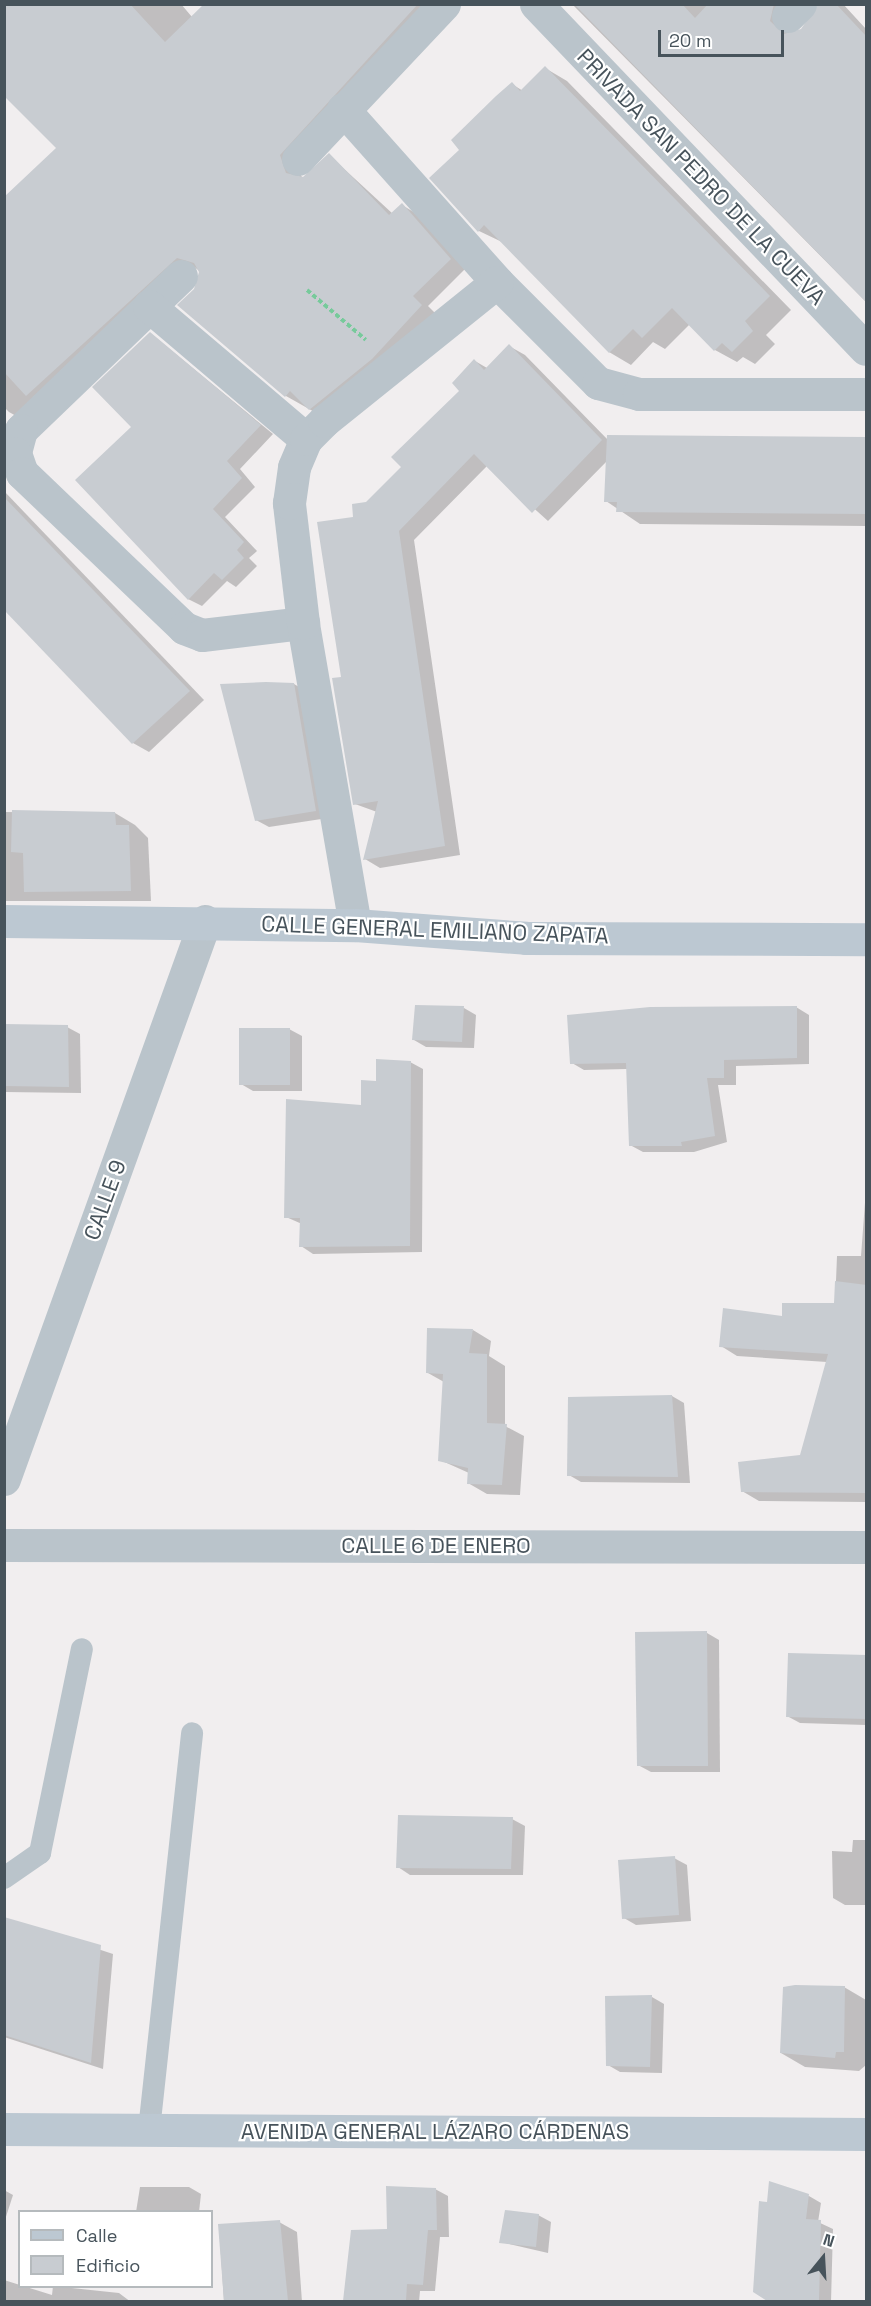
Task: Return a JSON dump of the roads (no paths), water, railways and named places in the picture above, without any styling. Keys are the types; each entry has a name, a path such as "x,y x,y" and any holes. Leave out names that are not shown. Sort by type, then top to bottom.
{"street":[{"path":"298,159 444,4"},
{"name":"PRIVADA SAN PEDRO DE LA CUEVA","path":"536,4 867,349"},
{"path":"343,109 497,282 598,383 616,392 863,388"},
{"path":"181,276 21,430 15,453 22,472 184,628 202,635 303,623"},
{"path":"355,925 303,623 290,503 294,467 306,439 394,364 497,282"},
{"path":"150,306 306,439"},
{"name":"CALLE GENERAL EMILIANO ZAPATA","path":"4,921 205,921 355,925 526,938 867,939"},
{"name":"CALLE 9","path":"4,1479 205,921"},
{"name":"CALLE 6 DE ENERO","path":"4,1545 867,1548"},
{"name":"AVENIDA GENERAL LÁZARO CÁRDENAS","path":"4,2129 867,2134"}],"lane":[{"path":"4,1878 40,1853 82,1649"},
{"path":"149,2130 192,1733"}]}
